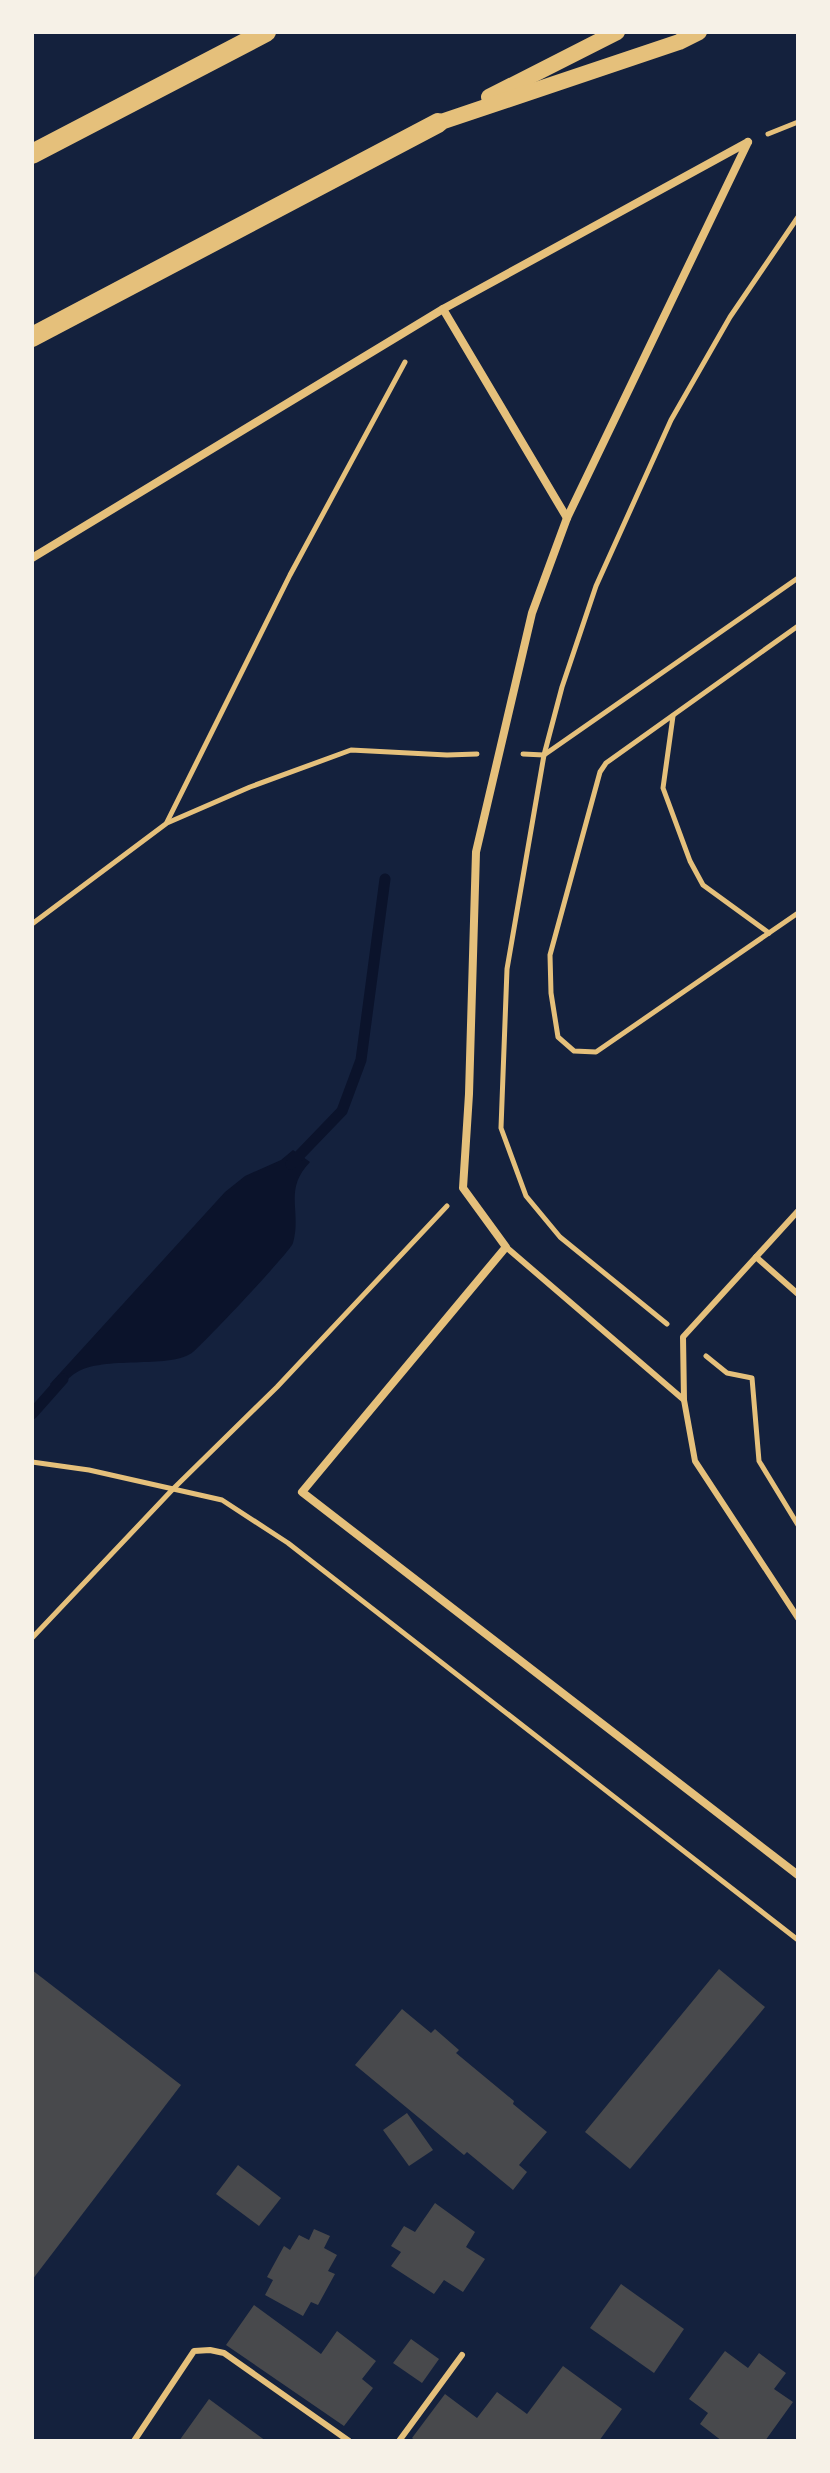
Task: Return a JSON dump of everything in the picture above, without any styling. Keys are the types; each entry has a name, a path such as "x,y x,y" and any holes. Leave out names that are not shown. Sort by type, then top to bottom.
{"main road":[{"path":"32,154 266,32"},
{"path":"32,337 617,32"},
{"path":"438,123 679,42 699,32"}],"street":[{"path":"32,558 443,309 748,142"},
{"path":"748,142 567,518 532,613 476,852 463,1188 506,1247 302,1492 798,1875"},
{"path":"443,309 567,518"}],"lane":[{"path":"798,1211 683,1337 684,1400 695,1461 798,1618"},
{"path":"506,1247 684,1400"},
{"path":"756,1257 798,1294"},
{"path":"134,2441 194,2351 210,2350 224,2353 349,2441"},
{"path":"399,2441 462,2355"}],"path":[{"path":"748,142 798,122"},
{"path":"798,217 730,317 671,420 596,586 562,687 544,755 507,969 501,1128 526,1196 560,1237 727,1373 752,1378 759,1461 798,1525"},
{"path":"167,823 290,575 428,318"},
{"path":"32,924 167,823 250,787 351,750 447,755 544,755 798,578"},
{"path":"798,626 606,763 600,772 550,955 551,993 558,1037 574,1051 596,1052 798,913"},
{"path":"673,715 663,788 690,861 703,885 769,933"},
{"path":"32,1638 173,1489 277,1387 463,1188"},
{"path":"32,1462 89,1470 222,1500 288,1543 798,1940"}],"water":[{"path":"293,1150 310,1162 302,1172 295,1191 293,1243 201,1345 184,1357 171,1360 91,1367 76,1373 55,1390 50,1384 225,1192 245,1176 281,1160"}],"building":[{"path":"719,1969 765,2007 630,2169 585,2132"},
{"path":"32,1970 181,2085 32,2280"},
{"path":"402,2009 431,2033 435,2029 459,2050 456,2053 547,2132 519,2165 527,2172 513,2190 467,2152 464,2155 355,2065"},
{"path":"407,2113 433,2150 409,2166 383,2130"},
{"path":"238,2165 281,2198 259,2226 216,2194"},
{"path":"435,2203 475,2232 466,2247 485,2259 463,2292 444,2280 434,2294 391,2266 401,2252 391,2246 404,2226 415,2232"},
{"path":"314,2229 330,2236 324,2248 337,2255 328,2271 335,2274 318,2305 311,2302 303,2316 265,2295 273,2280 267,2277 284,2246 290,2250 299,2235 309,2240"},
{"path":"621,2284 684,2329 654,2373 590,2328"},
{"path":"254,2305 321,2354 337,2331 376,2361 362,2379 373,2388 344,2426 226,2345"},
{"path":"411,2339 439,2359 422,2383 393,2363"},
{"path":"725,2351 748,2368 759,2353 786,2373 774,2389 793,2402 765,2441 722,2441 700,2424 708,2413 689,2399"},
{"path":"563,2366 622,2409 599,2441 416,2441 412,2438 445,2394 477,2418 497,2392 527,2414"},
{"path":"209,2399 266,2441 179,2441"}],"waterway":[{"path":"291,1164 342,1111 361,1060 385,879"},
{"path":"32,1414 63,1379"}]}
